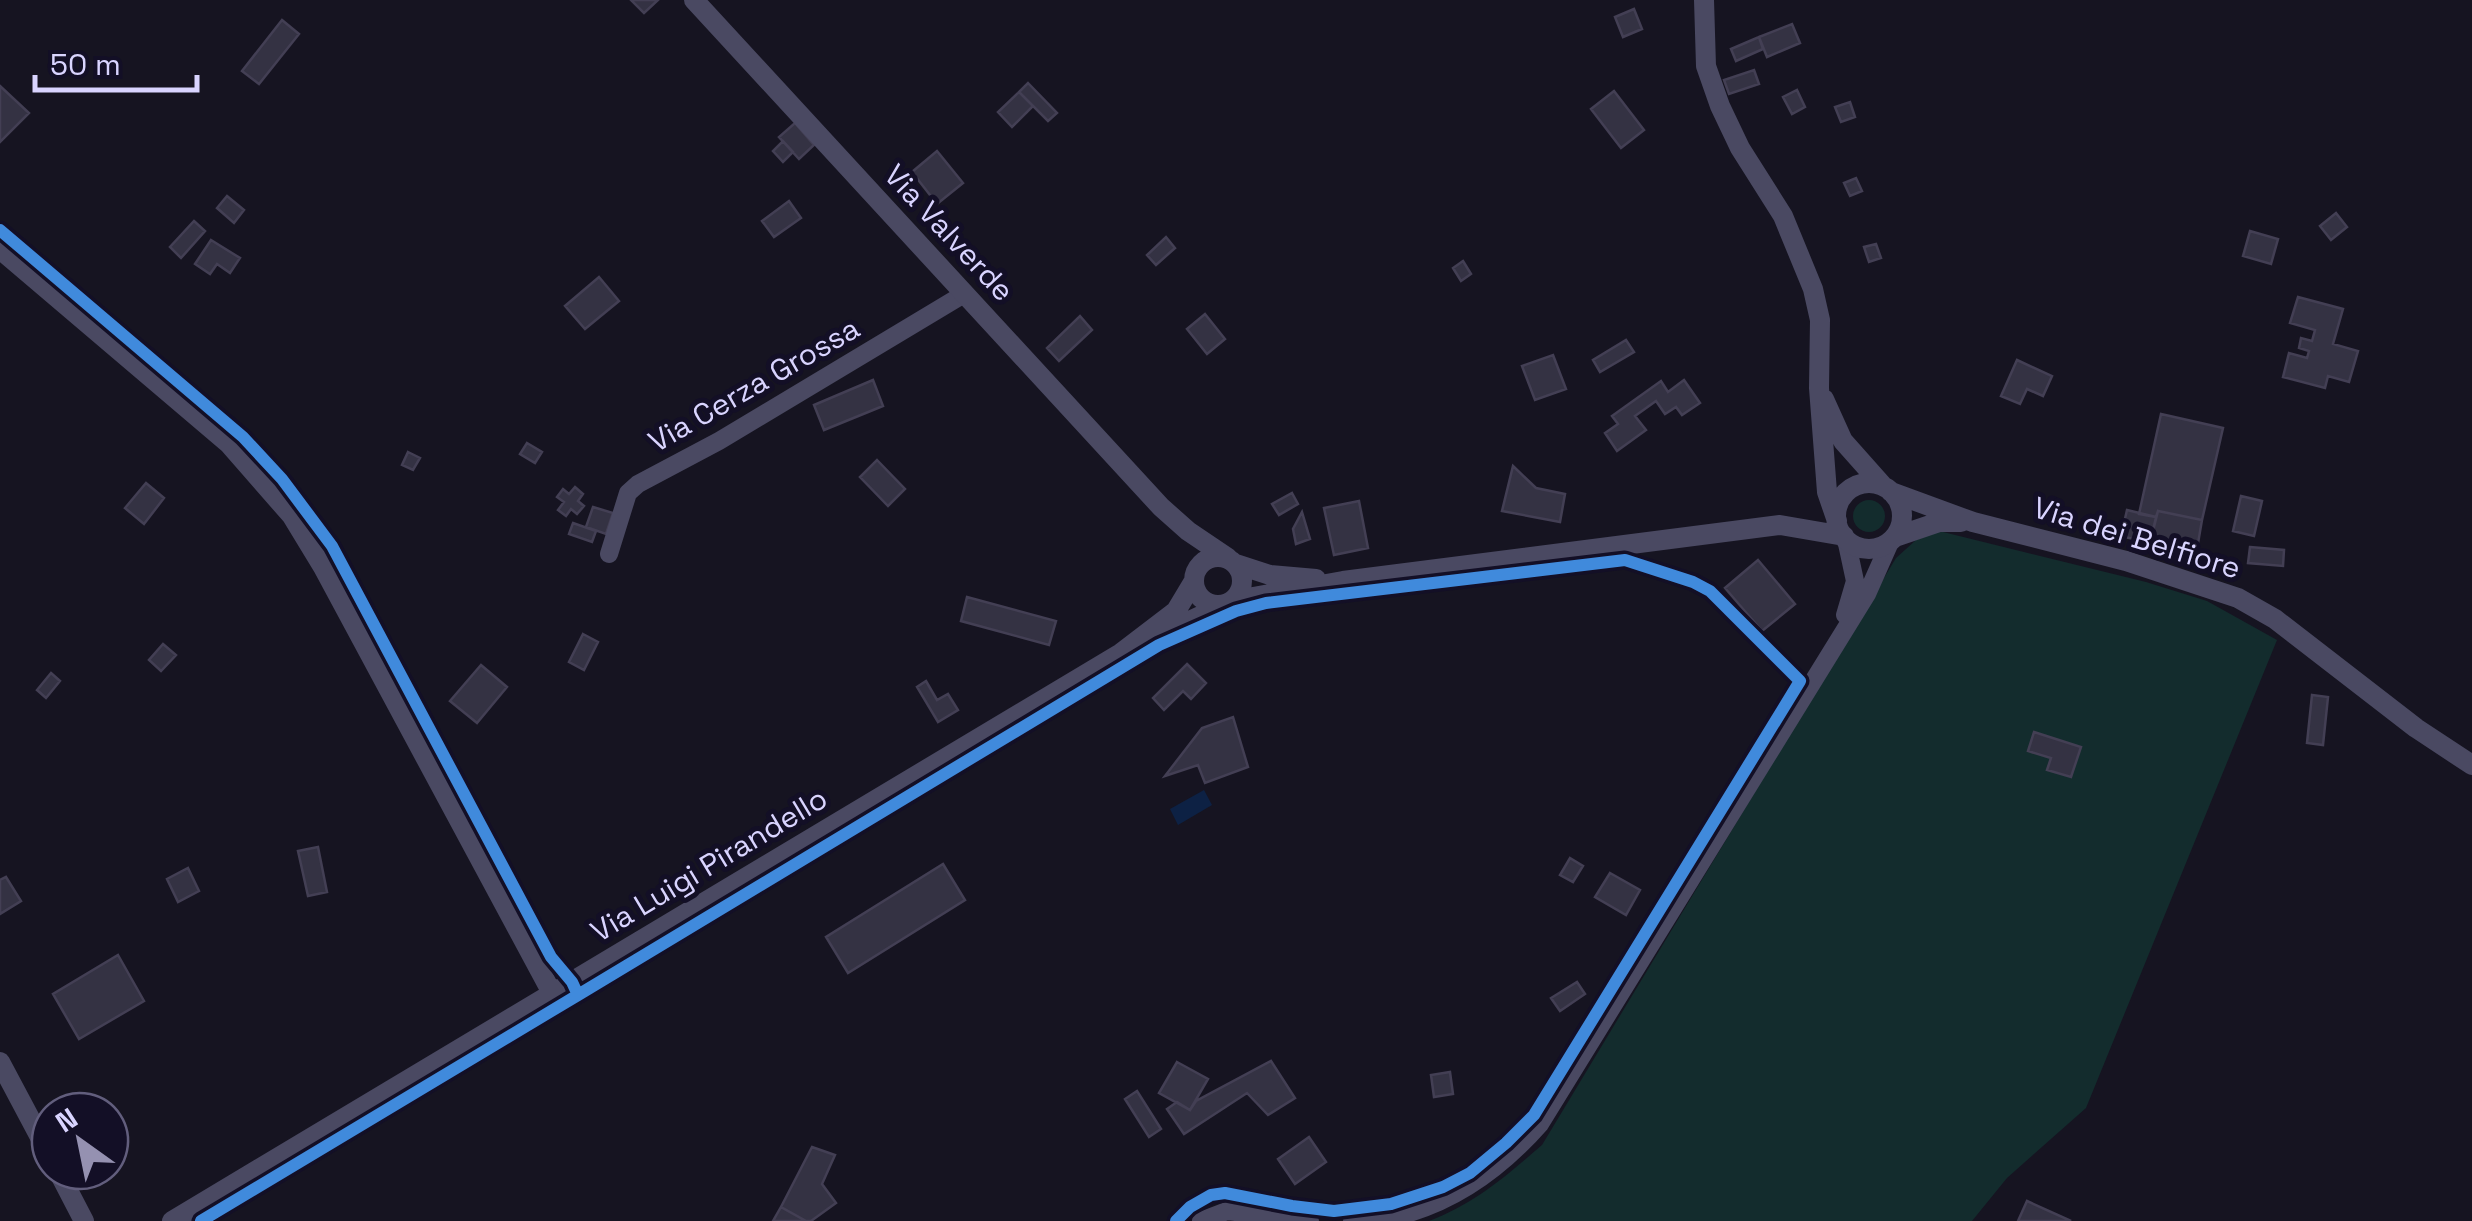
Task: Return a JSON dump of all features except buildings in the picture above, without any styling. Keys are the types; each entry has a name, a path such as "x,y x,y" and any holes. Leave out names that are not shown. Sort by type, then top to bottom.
{"street":[{"name":"Via Valverde","path":"694,0 1161,507"},
{"path":"1704,0 1706,66 1720,106 1740,148 1783,216 1813,289 1820,320 1819,388 1827,492 1854,581 1837,639"},
{"path":"0,249 229,444 292,516 552,994"},
{"name":"Via Cerza Grossa","path":"608,554 628,493 638,484 720,441 964,294"},
{"path":"1352,1221 1403,1215 1458,1193 1518,1149 1540,1124 1867,594 1901,526 1902,514 1887,489 1844,441 1819,388"},
{"path":"1862,484 1887,489 1973,522 1939,522 1873,549 1854,545 1840,525 1840,502 1852,488 1862,484"},
{"path":"1161,507 1190,555 1201,598 1218,606 1343,580 1780,525 1840,525"},
{"path":"1161,507 1198,539 1232,561 1270,575 1343,580"},
{"name":"Via dei Belfiore","path":"1973,522 2126,561 2238,598 2275,619 2416,728 2472,765"},
{"path":"1780,525 1840,525"},
{"path":"1121,653 1176,611 1208,558 1232,561"},
{"path":"1121,653 1238,596 1243,579 1232,561"},
{"name":"Via Luigi Pirandello","path":"172,1221 1121,653"},
{"path":"0,1062 30,1118"},
{"path":"68,1191 84,1221"},
{"path":"1200,1221 1228,1211 1310,1221"}],"green space":[{"path":"1869,500 1880,505 1885,516 1880,527 1869,532 1858,527 1853,516 1858,505"},
{"path":"1939,531 2207,601 2277,640 2086,1108 2007,1178 1972,1221 1429,1221 1475,1198 1542,1145 1896,558 1916,540"}],"water":[{"path":"1204,790 1212,805 1178,825 1170,809"}],"cycle path":[{"path":"0,230 243,437 282,479 332,546 551,957 578,995 1159,645 1236,611 1266,603 1625,560 1710,591 1800,681 1534,1115 1470,1173 1443,1187 1391,1204 1334,1211 1225,1193 1211,1195 1176,1221"},
{"path":"201,1221 578,995"}]}
